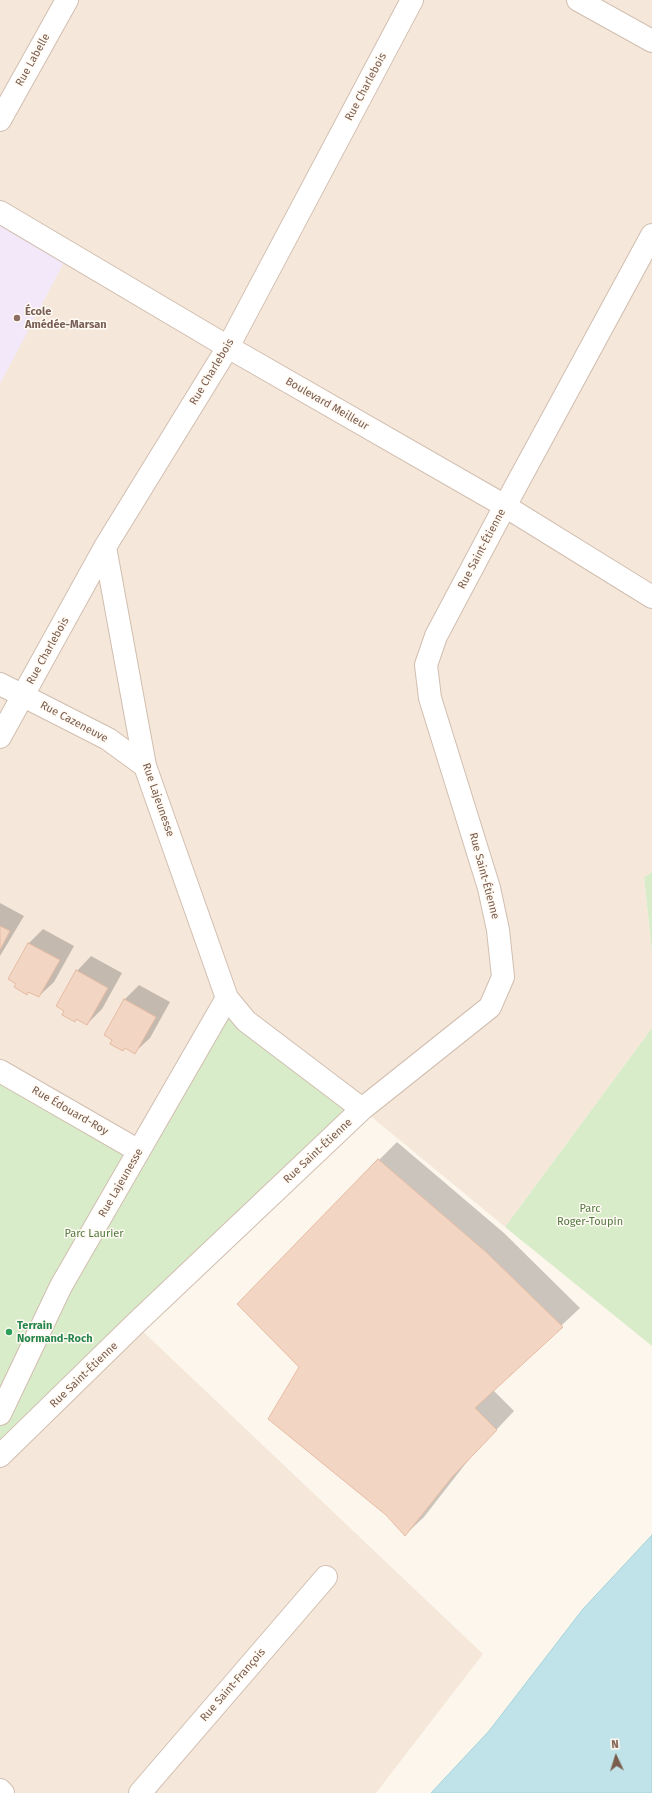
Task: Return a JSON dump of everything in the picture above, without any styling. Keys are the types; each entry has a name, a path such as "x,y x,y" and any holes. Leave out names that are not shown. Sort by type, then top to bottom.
{"street":[{"name":"Rue Labelle","path":"0,120 67,0"},
{"name":"Rue Charlebois","path":"0,737 105,547 228,347 412,0"},
{"path":"578,0 652,41"},
{"name":"Boulevard Meilleur","path":"0,212 228,347 505,506 652,597"},
{"name":"Rue Saint-Étienne","path":"0,1456 135,1324 362,1109 490,1007 503,977 498,930 489,888 430,698 426,665 436,636 652,235"},
{"name":"Rue Lajeunesse","path":"105,547 145,766 227,998 246,1021 362,1109"},
{"name":"Rue Cazeneuve","path":"0,684 108,739 145,766"},
{"name":"Rue Lajeunesse","path":"0,1414 61,1286 227,998"},
{"name":"Rue Édouard-Roy","path":"0,1071 139,1151"},
{"name":"Rue Saint-François","path":"140,1793 326,1577"},
{"path":"0,1790 3,1793"}],"shaded area":[{"path":"0,0 652,0 652,872 644,877 652,953 652,1028 505,1227 362,1109 139,1151 0,1071"},
{"name":"École Amédée-Marsan","path":"0,212 69,253 0,384"},
{"path":"135,1324 483,1654 376,1793 0,1793 0,1456"}],"green space":[{"path":"652,872 652,953 644,877"},
{"name":"Parc Laurier","path":"227,998 362,1109 0,1456 0,1071 139,1151"},
{"name":"Parc Roger-Toupin","path":"652,1028 652,1346 505,1227"}],"water":[{"path":"652,1535 652,1793 431,1793 489,1731 583,1609"}],"building":[{"path":"0,926 10,931 0,950"},
{"path":"28,943 60,960 39,997 28,992 27,995 14,987 16,984 8,979"},
{"path":"76,970 108,988 87,1025 76,1019 75,1022 62,1015 64,1011 56,1006"},
{"path":"124,999 156,1017 135,1054 125,1048 123,1051 110,1044 112,1040 104,1035"},
{"path":"378,1159 486,1252 563,1327 475,1408 497,1430 452,1477 405,1536 386,1515 268,1419 299,1367 237,1304"}],"place":[{"name":"École Amédée-Marsan","path":"17,318"},
{"name":"Terrain Normand-Roch","path":"9,1332"}]}
